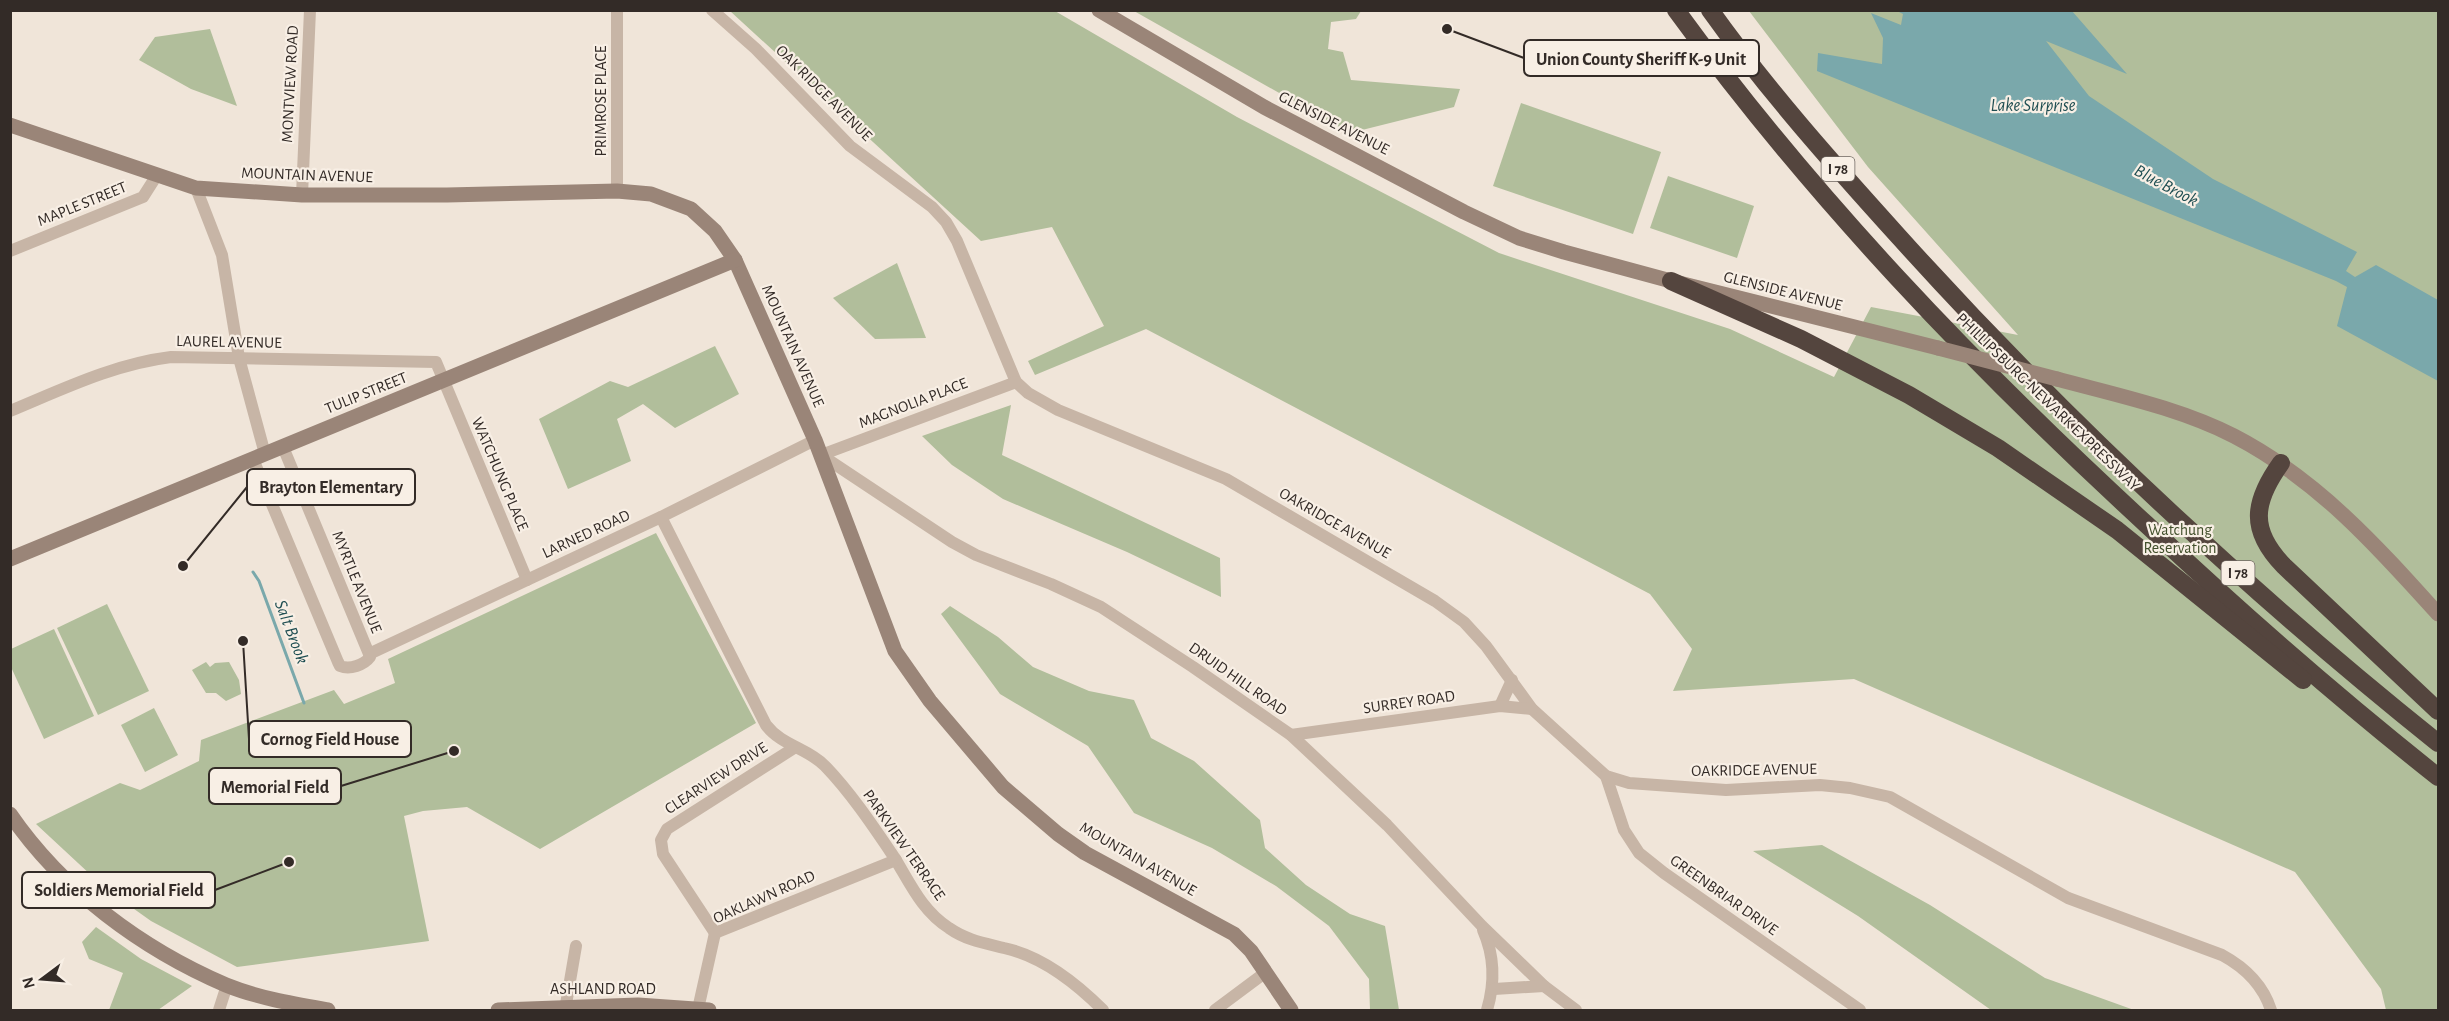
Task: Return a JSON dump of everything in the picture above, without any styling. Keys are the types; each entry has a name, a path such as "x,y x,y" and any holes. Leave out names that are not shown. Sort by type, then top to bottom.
{"highway":[{"name":"PHILLIPSBURG-NEWARK EXPRESSWAY","path":"1676,10 1757,114 1845,219 1926,310 2079,463 2209,583 2332,690 2439,777"},
{"name":"PHILLIPSBURG-NEWARK EXPRESSWAY","path":"1710,10 1739,51 1863,198 1974,321 2090,436 2227,563 2317,642 2439,743"},
{"path":"1671,281 1801,339 1909,395 1989,442 2117,530 2308,685 2332,690"},
{"path":"2281,464 2263,489 2260,502 2260,526 2268,545 2284,566 2439,711"}],"main road":[{"name":"GLENSIDE AVENUE","path":"1099,10 1264,107 1494,228 1564,252 1671,281 2057,379 2191,418 2233,435 2311,485 2347,516 2439,614"},
{"name":"MOUNTAIN AVENUE","path":"10,125 195,188 302,195 447,195 617,191 651,194 691,209 715,231 735,260 821,455 895,651 930,701 1002,787 1059,834 1085,853 1234,934 1251,951 1291,1011"},
{"name":"TULIP STREET","path":"10,559 735,260"},
{"path":"12,818 46,860 97,907 156,947 227,985 264,997 328,1011"},
{"name":"ASHLAND ROAD","path":"498,1011 638,1005 704,1010"}],"street":[{"name":"MONTVIEW ROAD","path":"302,195 310,10"},
{"name":"PRIMROSE PLACE","path":"617,10 617,191"},
{"name":"OAK RIDGE AVENUE","path":"712,10 756,49 850,146 918,195 946,222 957,241 1016,382"},
{"name":"MAPLE STREET","path":"10,251 142,196 157,176"},
{"name":"MYRTLE AVENUE","path":"195,188 222,255 239,358 259,457 340,666 348,668 363,663 370,657 283,447"},
{"name":"LAUREL AVENUE","path":"10,411 118,367 145,360 171,357 436,362 444,381"},
{"name":"WATCHUNG PLACE","path":"444,381 527,580"},
{"name":"MAGNOLIA PLACE","path":"821,455 1016,382"},
{"name":"OAKRIDGE AVENUE","path":"1016,382 1028,393 1058,410 1226,479 1435,601 1464,622 1512,680 1532,709 1606,776 1629,783 1726,790 1820,785 1850,788 1890,797 2068,898 2222,955 2234,962 2257,983 2271,1011"},
{"name":"LARNED ROAD","path":"369,654 661,517 815,441"},
{"name":"DRUID HILL ROAD","path":"821,455 960,546 1101,607 1291,735 1387,825 1482,926 1544,987 1576,1011"},
{"name":"PARKVIEW TERRACE","path":"661,517 766,726 780,740 824,764 871,822 922,904 948,928 970,940 1005,948 1053,969 1072,982 1103,1011"},
{"path":"1500,706 1512,680"},
{"name":"SURREY ROAD","path":"1291,735 1500,706 1532,709"},
{"name":"CLEARVIEW DRIVE","path":"715,933 663,854 661,840 667,829 794,748"},
{"name":"GREENBRIAR DRIVE","path":"1606,776 1624,830 1639,853 1860,1011"},
{"name":"OAKLAWN ROAD","path":"704,1010 715,933 896,860"},
{"path":"1482,926 1493,964 1494,989 1487,1011"},
{"path":"565,1009 576,946"},
{"path":"1215,1011 1266,972"},
{"path":"219,1011 227,985"},
{"path":"1494,989 1544,987"}],"green space":[{"name":"Watchung Reservation","path":"730,11 1055,11 1237,117 1499,253 1730,329 1834,377 1871,307 2018,335 1868,167 1749,11 2438,11 2438,1010 2386,1010 2381,989 2295,872 1854,679 1673,691 1692,649 1650,594 1146,329 1035,375 1028,361 1104,326 1052,227 981,241"},
{"path":"1134,11 1361,11 1356,19 1331,22 1328,49 1343,52 1351,80 1460,89 1454,107 1350,133"},
{"path":"210,29 237,106 191,89 139,60 155,37"},
{"path":"1521,103 1661,152 1633,234 1493,186"},
{"path":"1668,176 1754,206 1737,258 1650,228"},
{"path":"897,263 926,338 875,339 833,298"},
{"path":"715,346 739,394 675,428 643,404 617,419 631,461 568,489 539,419 610,381 628,387"},
{"path":"1011,405 1002,455 1220,558 1221,597 1127,552 1003,499 952,465 922,436"},
{"path":"656,533 756,723 540,849 467,807 423,811 404,816 429,941 237,967 151,921 106,889 36,824 120,783 140,790 199,761 201,740 334,690 344,704 395,683 388,659"},
{"path":"107,604 149,691 98,715 57,628"},
{"path":"950,606 998,637 1033,667 1089,691 1134,700 1151,738 1194,761 1260,820 1265,848 1306,885 1350,914 1385,926 1399,1010 1370,1010 1369,979 1329,926 1276,886 1212,848 1134,813 1088,746 1000,694 941,614"},
{"path":"54,629 94,716 44,739 11,667 11,649"},
{"path":"206,662 210,667 215,663 229,662 239,680 241,694 226,701 216,693 206,693 192,670"},
{"path":"154,708 178,755 145,772 121,725"},
{"path":"1822,845 1930,905 2045,978 2134,1010 1991,1010 1858,916 1753,851"},
{"path":"96,927 141,959 192,986 158,1010 109,1010 123,973 89,959 82,942"}],"water":[{"name":"Lake Surprise","path":"1897,11 2072,11 2127,74 2046,41 2089,96 2213,179 2357,252 2346,271 2355,277 2376,265 2438,300 2438,381 2337,326 2347,287 2336,281 1817,71 1818,53 1882,64 1883,38 1871,13 1901,25 1903,14"}],"waterway":[{"name":"Salt Brook","path":"253,572 259,581 304,703"}],"place":[{"name":"Union County Sheriff K-9 Unit","path":"1447,29"},
{"name":"Brayton Elementary","path":"183,566"},
{"name":"Cornog Field House","path":"243,641"},
{"name":"Memorial Field","path":"454,751"},
{"name":"Soldiers Memorial Field","path":"289,862"}],"water label":[{"name":"Blue Brook","path":"2166,186"}]}
